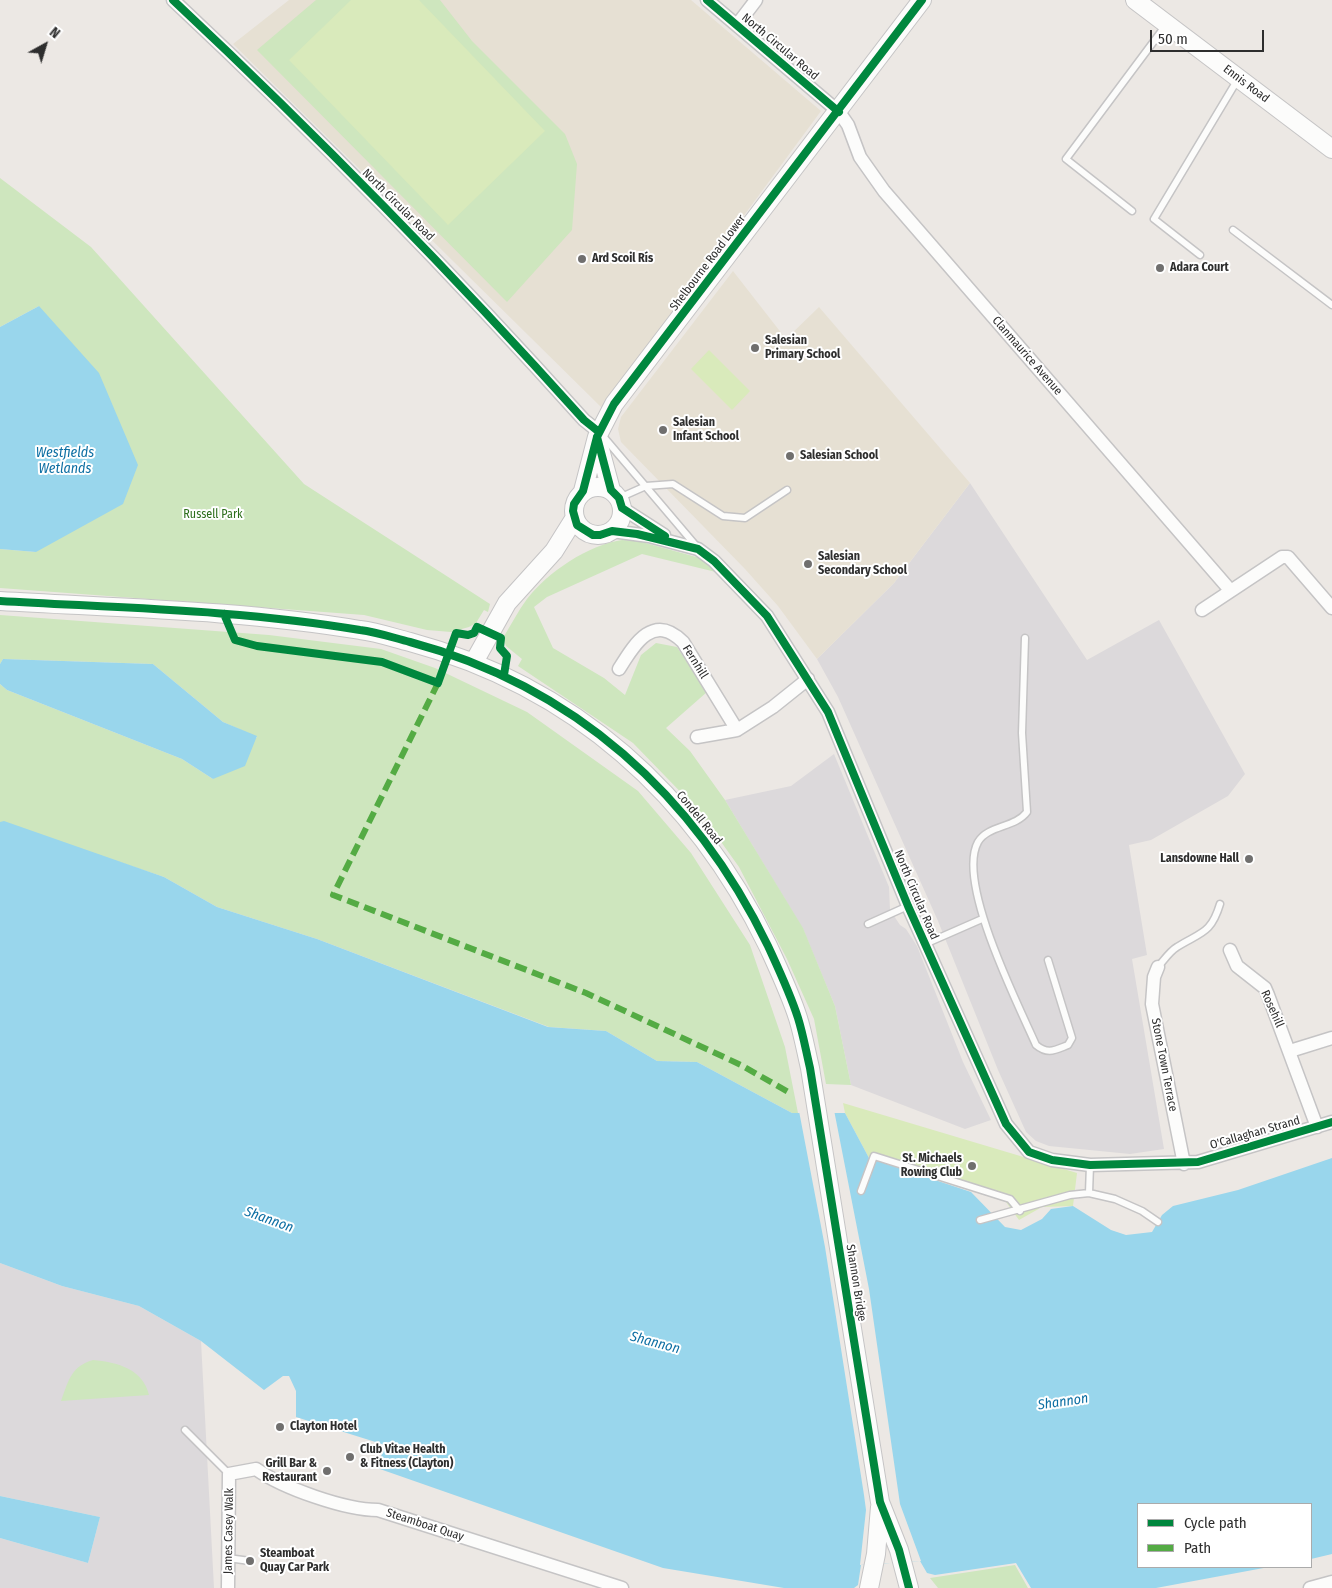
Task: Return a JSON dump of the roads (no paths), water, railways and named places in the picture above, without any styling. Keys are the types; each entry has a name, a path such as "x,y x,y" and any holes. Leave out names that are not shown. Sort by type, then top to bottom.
{"main road":[{"name":"Shelbourne Road Lower","path":"554,551 574,519 574,504 583,491 598,434 614,404 922,0"},
{"name":"Ennis Road","path":"1136,0 1332,149"},
{"path":"474,662 507,603 554,551 587,533 600,535 612,531 622,517 598,434"},
{"path":"583,491 596,486 617,499"},
{"path":"574,519 587,533"},
{"name":"Condell Road","path":"0,602 234,615 362,630 449,653 511,678 563,709 618,749 664,792 700,834 737,887 781,975 798,1018 810,1068"},
{"name":"Shannon Bridge","path":"810,1068 880,1502"},
{"path":"880,1502 908,1584"},
{"path":"870,1586 876,1554 880,1502"}],"street":[{"name":"North Circular Road","path":"173,0 261,84 474,297 598,434"},
{"name":"North Circular Road","path":"707,0 838,112"},
{"path":"736,25 756,0"},
{"name":"Clanmaurice Avenue","path":"838,112 848,125 860,157 884,191 1230,590"},
{"name":"North Circular Road","path":"617,499 672,541"},
{"name":"North Circular Road","path":"612,531 672,541 698,549 714,560 767,616 828,712 908,906 1006,1124 1029,1152 1052,1160 1090,1165 1184,1164"},
{"path":"1202,610 1282,557 1288,557 1332,608"},
{"name":"Fernhill","path":"619,669 636,641 644,635 665,631 675,634 683,642 737,730"},
{"path":"698,737 737,730 773,707 808,679"},
{"name":"Rosehill","path":"1230,950 1243,973 1265,988 1317,1127"},
{"name":"Stone Town Terrace","path":"1158,967 1154,977 1152,1004 1184,1164"},
{"path":"1290,1051 1332,1038"},
{"name":"O'Callaghan Strand","path":"1184,1164 1332,1122"},
{"name":"Steamboat Quay","path":"229,1474 256,1469 272,1480 359,1510 378,1510 622,1588"},
{"name":"James Casey Walk","path":"228,1588 229,1474"},
{"path":"1310,1588 1332,1582"}],"lane":[{"path":"1132,212 1066,159 1167,24"},
{"path":"1200,255 1154,219 1238,78"},
{"path":"1233,230 1332,305"},
{"path":"598,434 646,486 698,549"},
{"path":"617,499 646,486 673,484 723,516 745,518 787,490"},
{"path":"1025,638 1022,733 1028,806 1023,816 985,834 979,841 974,858 982,919 1036,1045 1045,1052 1068,1045 1072,1038 1048,960"},
{"path":"1158,967 1175,948 1206,932 1214,922 1220,904"},
{"path":"868,924 908,906"},
{"path":"925,944 982,919"},
{"path":"861,1191 874,1156 1010,1199 1020,1211"},
{"path":"1089,1193 1090,1165"},
{"path":"980,1220 1020,1211 1070,1195 1089,1193 1114,1199 1142,1211 1158,1222"},
{"path":"184,1430 229,1474"},
{"path":"228,1558 250,1561"}],"water":[{"name":"Westfields Wetlands","path":"39,306 99,373 138,465 123,504 36,552 0,549 0,327"},
{"path":"3,659 153,664 223,722 257,736 245,766 213,779 182,759 7,690 0,684 0,664"},
{"name":"Shannon","path":"4,821 164,877 217,907 317,939 548,1027 606,1031 657,1061 697,1062 792,1113 845,1113 869,1158 971,1192 1005,1227 1021,1230 1042,1219 1051,1209 1073,1206 1111,1230 1126,1235 1152,1232 1162,1215 1173,1206 1238,1190 1332,1158 1332,1554 1312,1559 1312,1503 1137,1503 1137,1568 1264,1568 1156,1588 1031,1588 1016,1563 935,1575 927,1573 920,1561 861,1565 858,1585 854,1588 784,1588 663,1568 377,1468 385,1445 296,1417 296,1391 289,1376 283,1376 264,1390 201,1341 139,1306 62,1286 0,1263 0,822"},
{"path":"0,1496 100,1517 88,1563 0,1538"}],"place":[{"name":"Ard Scoil Rís","path":"582,259"},
{"name":"Adara Court","path":"1160,268"},
{"name":"Salesian Primary School","path":"755,348"},
{"name":"Salesian Infant School","path":"663,430"},
{"name":"Salesian School","path":"790,456"},
{"name":"Salesian Secondary School","path":"808,564"},
{"name":"Lansdowne Hall","path":"1249,859"},
{"name":"St. Michaels Rowing Club","path":"972,1166"},
{"name":"Clayton Hotel","path":"280,1427"},
{"name":"Club Vitae Health & Fitness (Clayton)","path":"350,1457"},
{"name":"Grill Bar & Restaurant","path":"327,1471"},
{"name":"Steamboat Quay Car Park","path":"250,1561"}],"park label":[{"name":"Russell Park","path":"213,515"}]}
